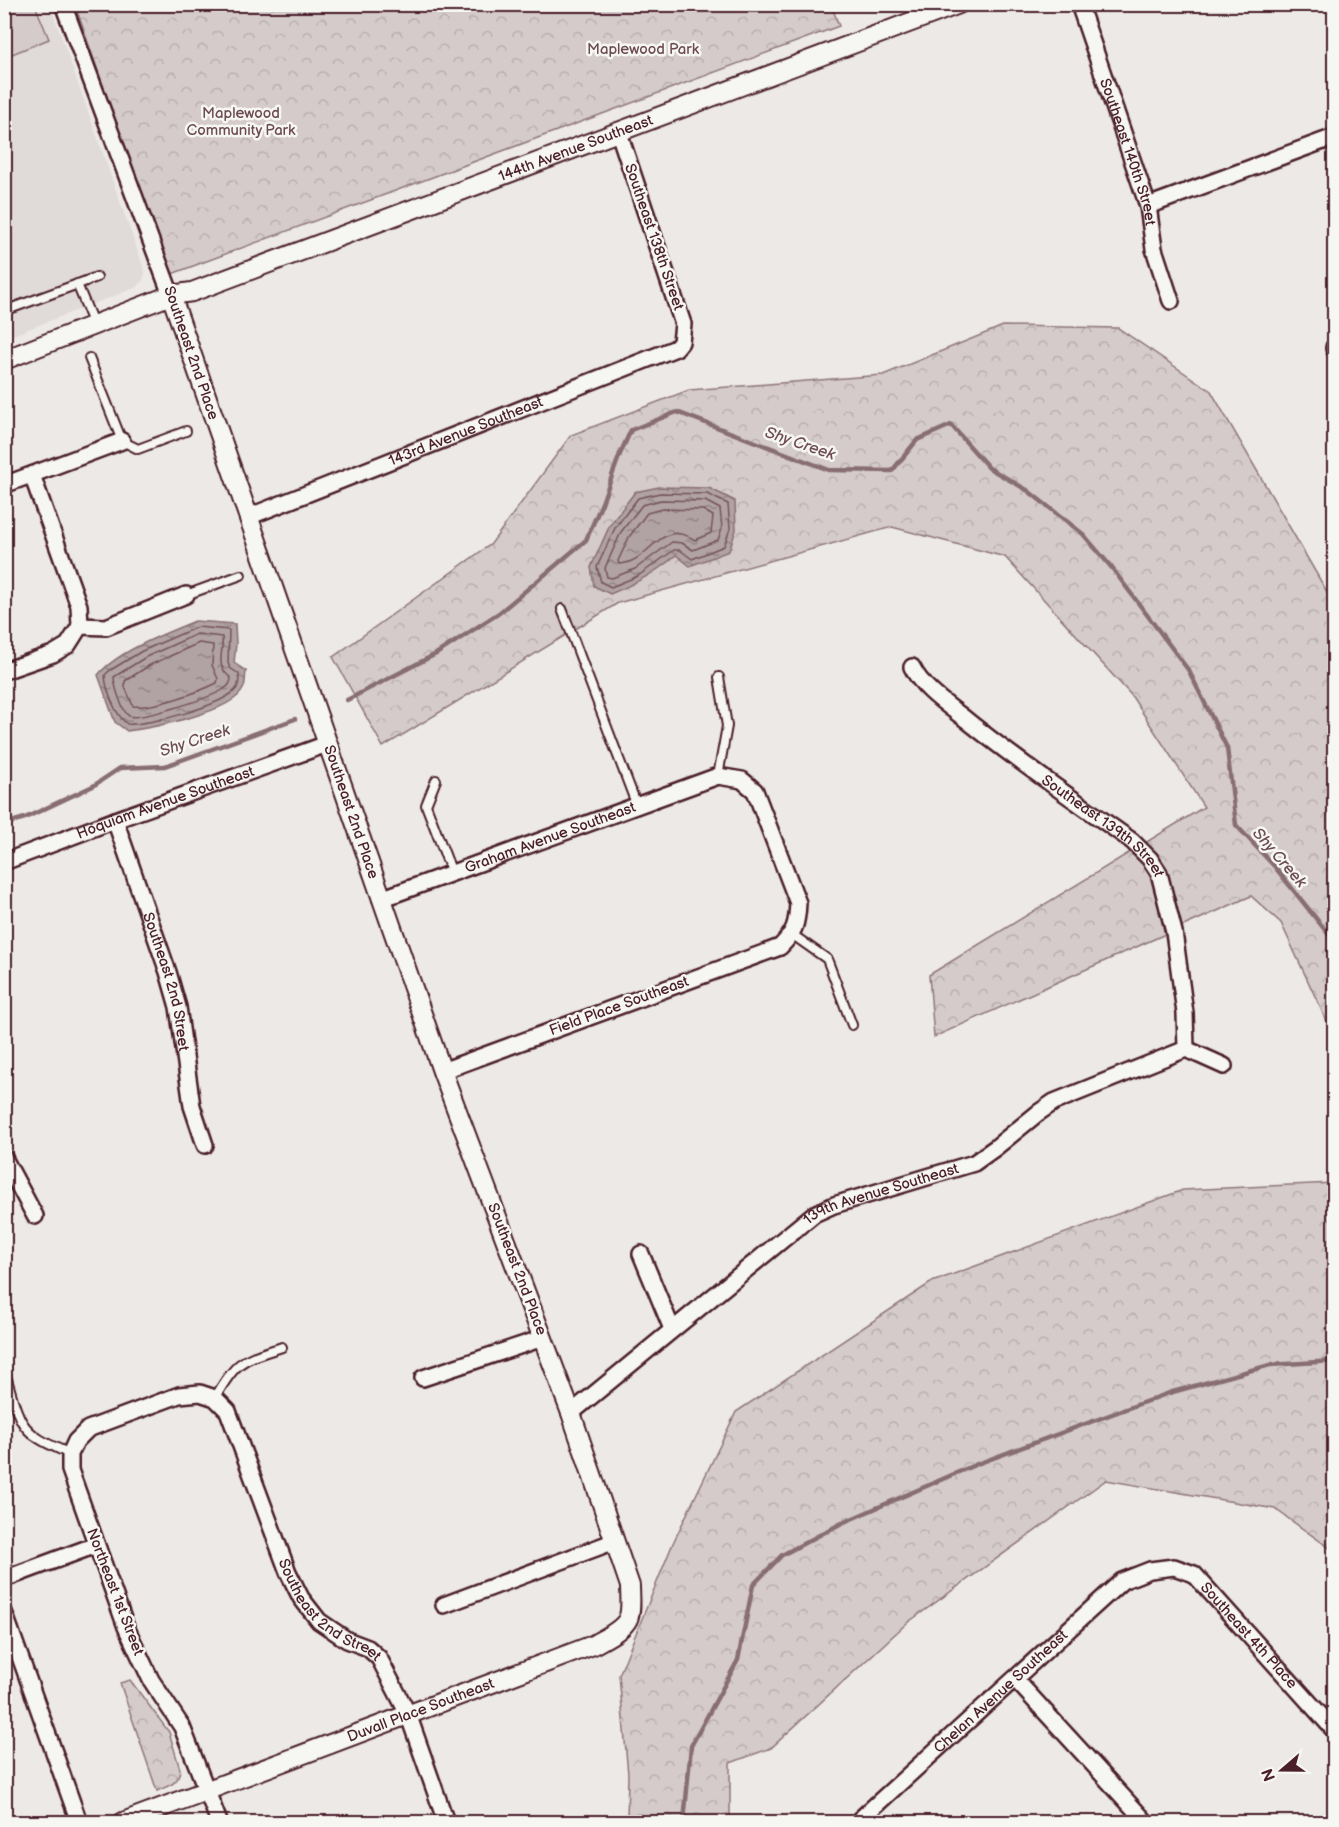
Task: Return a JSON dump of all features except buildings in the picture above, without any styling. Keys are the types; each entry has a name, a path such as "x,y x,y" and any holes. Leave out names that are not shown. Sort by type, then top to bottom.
{"street":[{"name":"Southeast 2nd Place","path":"63,4 171,295 442,1071 571,1413 630,1586 627,1620"},
{"name":"144th Avenue Southeast","path":"4,360 171,295 192,292 959,4"},
{"name":"Southeast 140th Street","path":"1079,4 1148,206 1154,249 1171,301"},
{"name":"Southeast 138th Street","path":"619,133 683,324 681,342"},
{"path":"1148,206 1335,137"},
{"name":"143rd Avenue Southeast","path":"248,517 670,352 681,342"},
{"path":"4,485 122,441"},
{"path":"4,671 53,654 68,645 80,626 79,606 32,475"},
{"path":"80,626 106,627 186,595"},
{"name":"Southeast 139th Street","path":"912,667 926,685 944,702 1005,752 1132,841 1150,859 1159,873 1174,932 1185,1013 1186,1049"},
{"name":"Hoquiam Avenue Southeast","path":"4,862 327,744"},
{"path":"718,776 742,780 755,791 798,903 793,935"},
{"name":"Graham Avenue Southeast","path":"381,899 718,776"},
{"name":"Southeast 2nd Street","path":"115,820 178,1006 192,1106 205,1145"},
{"name":"Field Place Southeast","path":"442,1071 780,947 793,935"},
{"path":"1186,1049 1224,1066"},
{"name":"139th Avenue Southeast","path":"571,1413 814,1214 834,1205 974,1163 1054,1102 1186,1049"},
{"path":"4,1158 35,1216"},
{"path":"641,1254 672,1329"},
{"path":"423,1378 543,1338"},
{"path":"70,1454 76,1441 88,1429 179,1395 200,1393 215,1398"},
{"name":"Southeast 2nd Street","path":"215,1398 228,1411 288,1572 301,1598 320,1621 347,1640 368,1648 379,1658 408,1714 446,1822"},
{"name":"Northeast 1st Street","path":"70,1454 70,1470 126,1627 151,1680 182,1727 219,1822"},
{"path":"444,1605 615,1541"},
{"path":"4,1579 96,1545"},
{"name":"Southeast 4th Place","path":"1150,1570 1174,1567 1194,1574 1335,1730"},
{"name":"Chelan Avenue Southeast","path":"860,1821 1122,1581 1150,1570"},
{"path":"4,1612 79,1822"},
{"name":"Duvall Place Southeast","path":"123,1822 593,1645 613,1633 627,1620"},
{"path":"1015,1679 1146,1822"}],"lane":[{"path":"4,311 97,277"},
{"path":"77,284 94,325"},
{"path":"89,358 122,441 138,449 186,431"},
{"path":"186,595 241,575"},
{"path":"562,609 637,806"},
{"path":"718,776 727,726 719,677"},
{"path":"436,780 426,804 452,873"},
{"path":"793,935 827,959 852,1025"},
{"path":"215,1398 236,1366 247,1359 282,1347"},
{"path":"6,1376 21,1421 29,1431 45,1443 70,1454"}],"shaded area":[{"path":"5,5 50,5 145,272 143,280 137,287 5,338"}],"green space":[{"path":"5,4 35,5 49,39 5,57"},
{"name":"Maplewood Community Park","path":"831,4 839,26 169,275 75,5"},
{"path":"1003,326 1118,328 1211,391 1334,604 1334,1037 1281,923 1251,896 934,1037 929,975 1204,807 1131,695 1005,557 892,527 618,603 383,747 333,657 491,544 571,435 689,390 883,375"},
{"path":"1334,1183 1334,1551 1275,1509 1106,1480 907,1623 771,1748 730,1763 730,1822 627,1822 628,1774 619,1675 673,1543 736,1412 932,1282 1183,1190"},
{"path":"130,1680 169,1732 180,1769 176,1781 157,1791 120,1683"}],"water":[{"path":"659,487 709,488 735,501 736,530 729,551 690,566 676,555 645,578 610,594 594,586 591,567 610,525 635,492"},
{"path":"195,621 235,624 234,663 246,671 243,689 224,705 208,712 127,731 115,722 98,675 130,651"}],"waterway":[{"name":"Shy Creek","path":"347,700 436,654 499,613 586,540 631,430 677,412 829,470 892,471 917,440 951,425 989,468 1027,490 1083,534 1112,568 1189,671 1227,748 1236,825 1275,867 1334,941"},
{"name":"Shy Creek","path":"4,824 25,818 93,786 120,768 165,766 295,719"},
{"path":"684,1822 691,1746 738,1660 753,1585 782,1555 842,1523 977,1464 1169,1393 1270,1365 1334,1361"}],"park label":[{"name":"Maplewood Park","path":"643,49"}]}
